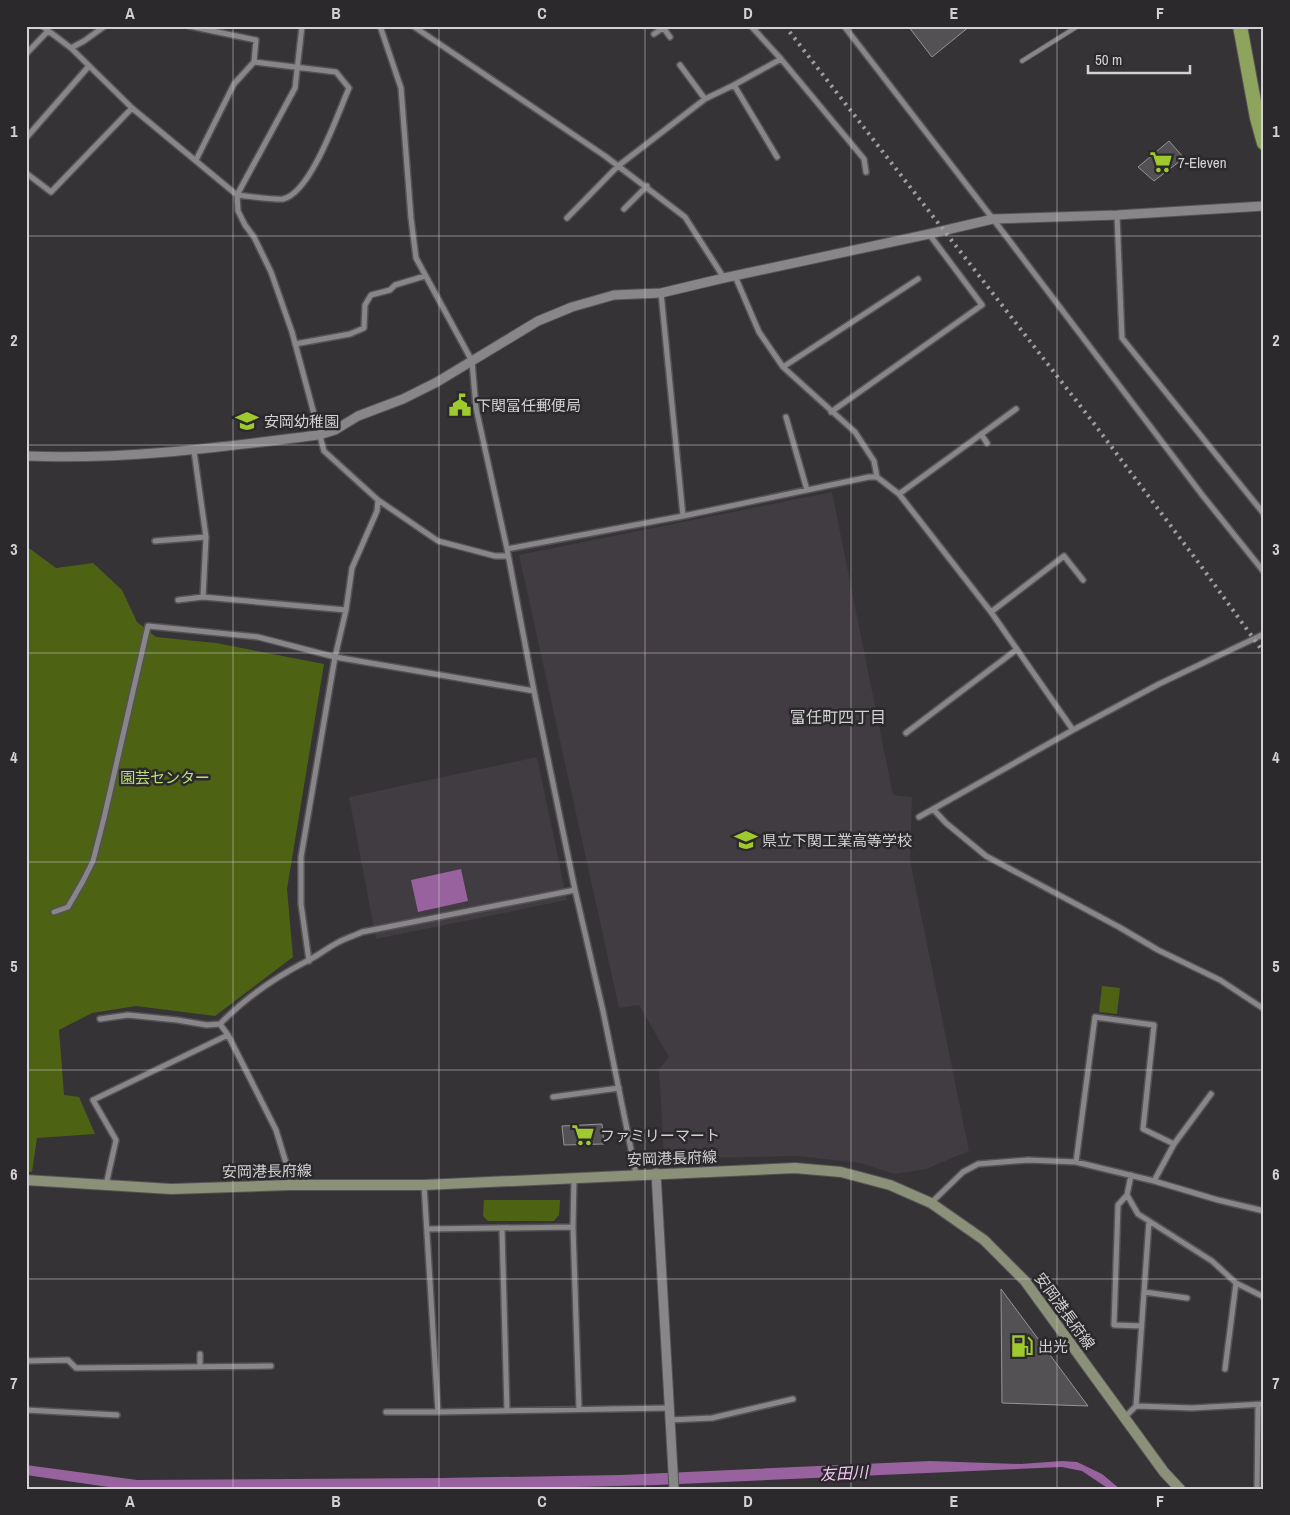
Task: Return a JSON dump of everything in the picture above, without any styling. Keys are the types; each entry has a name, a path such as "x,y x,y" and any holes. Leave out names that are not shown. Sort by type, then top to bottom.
{"highway":[{"path":"1240,26 1257,118 1264,143"}],"main road":[{"name":"安岡港長府線","path":"26,1180 171,1189 290,1185 424,1185 795,1168 841,1172 890,1185 931,1203 984,1240 1025,1281 1164,1472 1180,1489"}],"street":[{"path":"42,26 71,48 132,108 237,195 283,199 298,190 312,171 349,88 336,72 254,62"},
{"path":"71,48 105,26"},
{"path":"189,26 256,40 254,62 234,84 196,160"},
{"path":"302,26 295,88 237,195 238,211 254,237 271,272 295,344 324,451 378,500 438,541 495,556 508,556"},
{"path":"380,26 401,88 416,258 472,361 476,408 507,549 575,890 636,1174"},
{"path":"413,26 618,166 685,217 724,278"},
{"path":"751,26 864,159 866,172"},
{"path":"844,26 993,219 1202,496 1264,572"},
{"path":"654,34 662,27 670,37"},
{"path":"26,54 48,31"},
{"path":"567,218 618,166 705,99 781,59"},
{"path":"680,65 705,99"},
{"path":"26,138 89,66"},
{"path":"734,85 777,157"},
{"path":"26,173 51,192 132,108"},
{"path":"624,209 646,186"},
{"path":"26,456 92,456 194,451 319,435 335,430 358,416 403,399 437,382 538,321 572,307 614,295 661,293 993,219 1117,215 1264,206"},
{"path":"1117,215 1122,338 1264,514"},
{"path":"831,412 982,305 929,234"},
{"path":"295,344 350,334 364,328 365,305 371,296 390,290 395,285 425,276"},
{"path":"735,276 759,332 783,366 855,432 874,461 878,477 899,494 990,612 1073,730"},
{"path":"783,366 918,279"},
{"path":"661,293 684,516"},
{"path":"899,494 1016,409"},
{"path":"786,417 807,490"},
{"path":"981,434 987,443"},
{"path":"194,451 206,537 203,597"},
{"path":"507,549 684,516 870,477 878,477"},
{"path":"309,961 301,904 301,857 352,568 378,511 378,500"},
{"path":"155,541 206,537"},
{"path":"990,612 1064,556 1082,580"},
{"path":"178,600 203,597 346,610"},
{"path":"54,912 68,907 93,861 148,626 258,637 335,656 534,691"},
{"path":"919,817 1159,684 1264,634"},
{"path":"906,733 1016,650"},
{"path":"933,809 946,823 986,856 1158,950 1220,980 1264,1009"},
{"path":"100,1018 128,1015 207,1025 220,1024 236,1007 268,982 282,976 292,968 309,961 338,942 362,932 575,890"},
{"path":"1076,1162 1095,1016 1154,1025 1143,1129 1174,1144"},
{"path":"220,1024 228,1035 276,1130 290,1176 290,1185"},
{"path":"106,1186 116,1140 93,1100 228,1035"},
{"path":"553,1097 619,1088"},
{"path":"1154,1181 1174,1144 1211,1094"},
{"path":"931,1203 963,1172 978,1164 1028,1160 1076,1162 1264,1211"},
{"path":"656,1173 674,1489"},
{"path":"1131,1175 1127,1195 1118,1205 1114,1325 1142,1326"},
{"path":"574,1177 573,1227 579,1410"},
{"path":"424,1185 438,1412"},
{"path":"1127,1195 1138,1214 1212,1261 1236,1283 1264,1297"},
{"path":"1124,1418 1136,1406 1149,1221"},
{"path":"427,1229 573,1227"},
{"path":"502,1229 508,1411"},
{"path":"1225,1369 1236,1283"},
{"path":"1144,1292 1187,1298"},
{"path":"200,1354 200,1367"},
{"path":"26,1361 68,1360 76,1368 271,1366"},
{"path":"670,1420 712,1418 793,1399"},
{"path":"1136,1406 1192,1408 1261,1404 1257,1489"},
{"path":"386,1412 669,1408"},
{"path":"26,1410 117,1415"}],"lane":[{"path":"1022,61 1078,26"}],"shaded area":[{"name":"県立下関工業高等学校","path":"832,492 893,795 912,797 910,860 969,1151 926,1169 895,1174 860,1163 797,1156 664,1159 659,1069 669,1057 639,1005 619,1008 519,555"},
{"path":"537,757 567,900 376,939 349,797"}],"green space":[{"name":"園芸センター","path":"26,546 56,568 93,563 122,590 137,622 156,637 216,643 324,664 287,889 293,957 215,1016 136,1006 92,1013 59,1030 64,1095 79,1097 95,1134 37,1138 32,1172 26,1171"},
{"path":"1102,986 1120,988 1117,1014 1099,1012"},
{"path":"484,1200 560,1200 559,1215 554,1221 488,1221 483,1216"}],"water":[{"path":"461,869 468,901 418,912 411,880"},
{"name":"友田川","path":"930,1461 1021,1464 1062,1461 1077,1462 1102,1474 1120,1489 1109,1489 1082,1471 1062,1467 657,1485 500,1489 115,1488 26,1475 26,1465 137,1480 621,1475"}],"building":[{"path":"908,26 970,26 932,57"},
{"name":"7-Eleven","path":"1169,141 1184,158 1154,181 1138,167"},
{"name":"ファミリーマート","path":"602,1124 604,1144 564,1145 562,1126"},
{"name":"出光","path":"1001,1289 1088,1406 1002,1403"}],"railway":[{"path":"785,26 1092,421 1264,653"}],"place":[{"name":"7-Eleven","path":"1161,162"},
{"name":"下関冨任郵便局","path":"460,405"},
{"name":"安岡幼稚園","path":"247,421"},
{"name":"県立下関工業高等学校","path":"746,840"},
{"name":"ファミリーマート","path":"583,1135"},
{"name":"出光","path":"1022,1346"}],"district":[{"name":"富任町四丁目","path":"838,717"}]}
